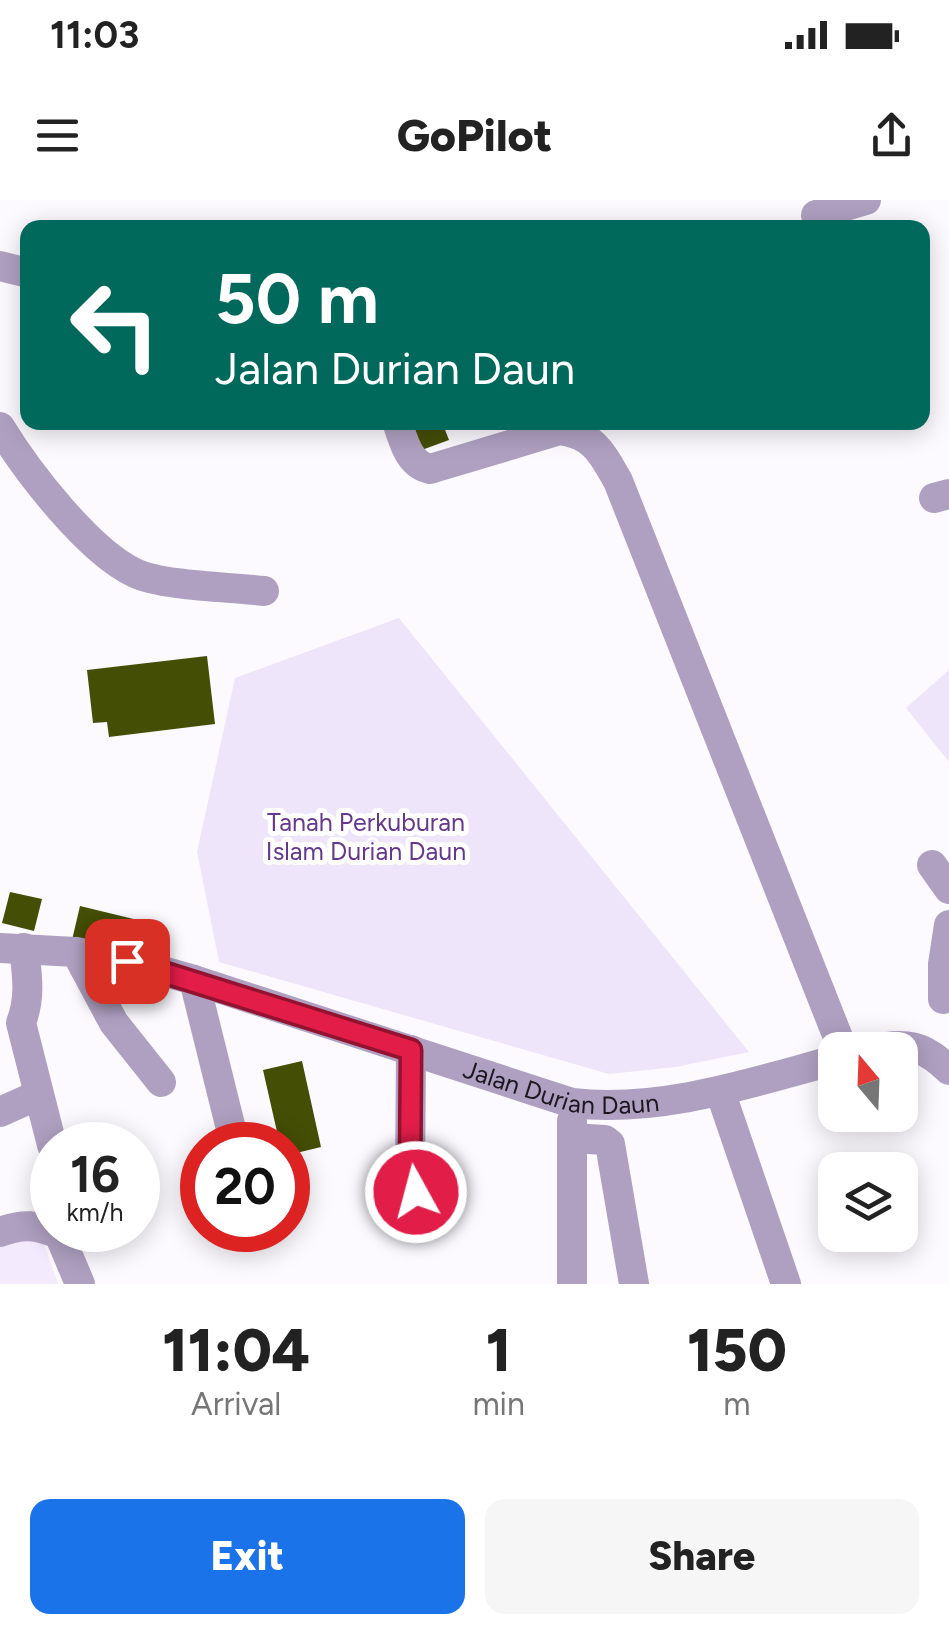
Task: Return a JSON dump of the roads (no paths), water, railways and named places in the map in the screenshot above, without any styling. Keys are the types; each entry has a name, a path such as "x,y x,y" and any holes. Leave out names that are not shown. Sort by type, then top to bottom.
{"street":[{"path":"816,215 866,200"},
{"path":"0,428 62,510 118,562 137,574 264,590"},
{"path":"399,430 418,466 430,468 560,430 582,434 601,452 618,481 836,1032"},
{"path":"949,926 946,995 930,1019 920,1047 949,1070"},
{"path":"12,948 29,989 20,1023 45,1122"},
{"name":"Jalan Durian Daun","path":"12,948 76,952 127,961 572,1102 607,1106 720,1092 818,1065"},
{"path":"76,952 114,1022 161,1082"},
{"path":"194,980 229,1122"},
{"path":"411,1050 410,1180 416,1192 438,1209"},
{"path":"720,1092 786,1284"},
{"path":"0,1112 38,1095"},
{"path":"572,1102 572,1284"},
{"path":"572,1138 606,1140 610,1144 634,1284"},
{"path":"0,1232 20,1224 35,1224 59,1234 80,1284"}],"park label":[{"name":"Tanah Perkuburan Islam Durian Daun","path":"366,836"}]}
